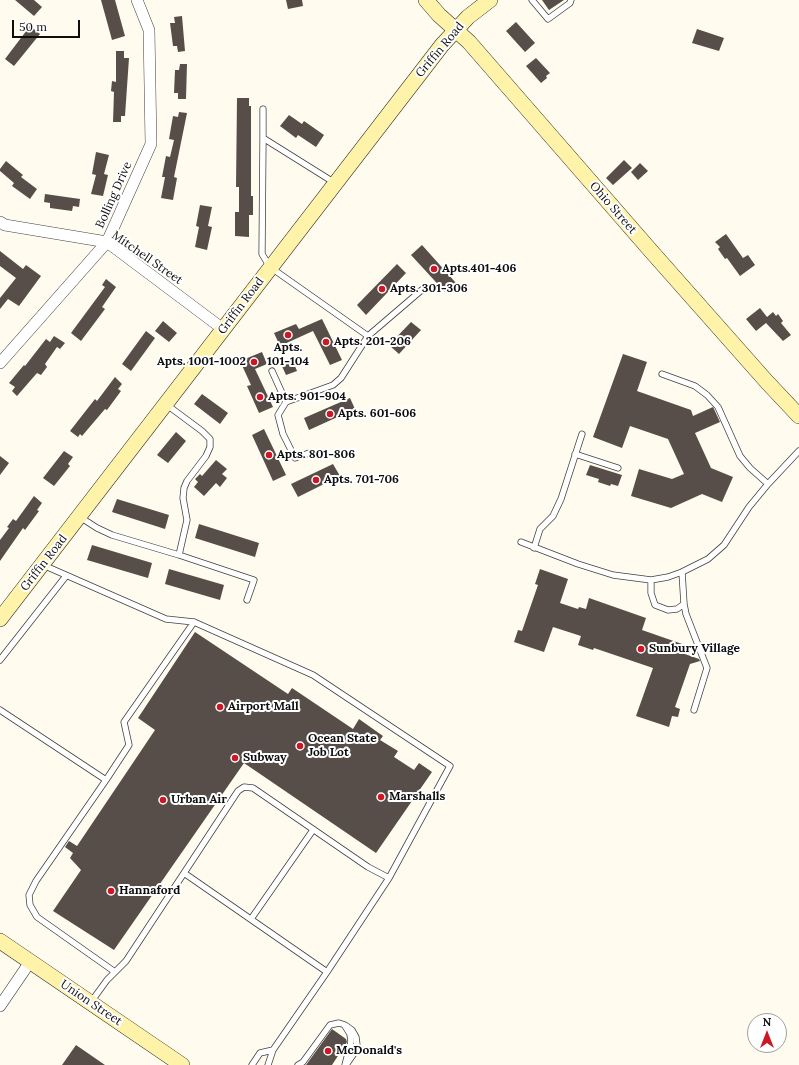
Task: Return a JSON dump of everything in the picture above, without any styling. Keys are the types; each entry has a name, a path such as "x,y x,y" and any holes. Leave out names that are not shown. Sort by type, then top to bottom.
{"main road":[{"name":"Ohio Street","path":"426,0 469,42 650,251 799,416"},
{"name":"Griffin Road","path":"0,619 455,30 468,17 490,0"},
{"name":"Union Street","path":"0,941 182,1065"}],"street":[{"name":"Bolling Drive","path":"0,363 107,242 151,144 149,30 137,0"},
{"name":"Mitchell Street","path":"0,222 5,225 107,242 223,329"},
{"path":"0,1006 30,962"}],"lane":[{"path":"532,0 548,19 570,3 571,0"},
{"path":"263,109 262,254 270,268 368,336"},
{"path":"264,138 335,184"},
{"path":"309,453 295,458 284,434 278,415 286,402 333,386 341,378 368,336 424,288"},
{"path":"272,371 286,402"},
{"path":"662,374 695,386 708,395 718,407 740,456 750,468 768,484"},
{"path":"165,404 202,431 210,439 210,447 206,456 187,481 184,488 182,498 187,520 186,531 179,555"},
{"path":"534,548 540,529 553,516 561,499 582,434"},
{"path":"521,542 613,576 651,580 668,577 708,559 724,545 749,507 799,451"},
{"path":"575,454 618,468"},
{"path":"80,516 96,528 112,535 254,580 247,600"},
{"path":"42,565 166,619 194,622 313,675 450,766 389,878 273,1050 268,1065"},
{"path":"682,572 686,614 707,668 694,710"},
{"path":"0,660 66,576"},
{"path":"651,580 651,593 655,605 668,610 677,609 684,604"},
{"path":"115,972 37,917 30,905 29,895 44,870 129,745 124,722 194,622"},
{"path":"0,710 106,780"},
{"path":"91,1002 107,980 126,961 238,791 244,787 253,788 367,866 389,878"},
{"path":"251,919 313,830"},
{"path":"184,873 327,972"},
{"path":"298,1064 303,1062 330,1025 342,1023 352,1030 356,1037 357,1045 355,1052 345,1065"},
{"path":"252,1065 260,1053 273,1050"}],"building":[{"path":"15,0 34,0 42,7 34,16"},
{"path":"101,0 115,0 125,36 112,40"},
{"path":"286,0 302,0 303,6 288,9"},
{"path":"542,0 564,0 549,10"},
{"path":"182,16 185,51 178,52 177,46 173,46 170,23 175,23 174,17"},
{"path":"516,22 535,43 525,52 506,31"},
{"path":"30,26 40,34 14,66 5,59"},
{"path":"697,29 724,38 719,51 692,43"},
{"path":"116,51 124,51 124,58 129,58 125,116 121,116 121,122 113,122 114,92 111,91 112,81 116,82"},
{"path":"536,58 550,73 541,83 526,66"},
{"path":"180,64 187,64 186,99 178,99 178,93 174,93 175,70 179,70"},
{"path":"237,98 249,98 249,106 251,106 251,196 253,196 253,215 249,215 249,237 235,236 235,212 239,212 239,187 236,187"},
{"path":"179,112 187,113 174,177 177,178 173,200 161,198 165,177 162,177 166,156 170,157 174,140 169,139 173,116 178,117"},
{"path":"289,115 302,124 304,121 324,135 316,147 298,135 296,138 280,126"},
{"path":"96,152 109,155 104,174 108,175 103,196 91,194 96,175 92,174"},
{"path":"624,160 632,168 613,185 606,178"},
{"path":"6,161 23,175 21,177 37,189 30,199 12,186 14,183 0,171"},
{"path":"640,163 648,171 638,180 631,172"},
{"path":"45,194 80,199 79,207 73,206 72,211 50,208 50,203 44,202"},
{"path":"200,205 212,207 208,226 212,227 207,250 195,247 199,227 196,226"},
{"path":"726,234 743,258 748,255 755,265 740,276 727,258 725,259 718,249 720,247 715,242"},
{"name":"Apts.401-406","path":"422,245 456,283 445,292 411,255"},
{"path":"0,251 23,269 26,265 41,276 19,306 8,299 0,309 0,298 16,278 0,266"},
{"name":"Apts. 301-306","path":"397,264 406,273 366,315 357,305"},
{"path":"106,279 116,287 102,307 105,309 81,341 71,333 105,287 102,285"},
{"path":"760,308 767,317 773,312 776,316 778,314 783,321 781,323 791,335 783,341 766,323 756,331 746,319"},
{"path":"322,319 342,360 330,365 313,331 280,346 274,333 296,324 299,329"},
{"path":"163,321 177,333 169,342 155,331"},
{"path":"411,322 421,330 399,354 389,345"},
{"path":"146,331 155,338 131,371 122,364"},
{"path":"54,336 65,343 60,349 57,347 45,364 47,367 41,375 37,373 17,396 12,391 15,387 9,383 24,365 25,366 46,339 50,342"},
{"path":"262,352 267,364 255,369 273,407 259,413 247,386 251,385 240,361"},
{"path":"623,354 647,362 637,391 691,410 693,416 713,407 720,422 695,433 711,468 733,477 722,502 702,494 671,508 631,496 639,469 672,479 684,474 668,439 630,426 622,448 593,437"},
{"path":"292,359 297,371 286,375 281,364"},
{"path":"115,377 122,384 118,389 121,391 107,410 105,409 82,436 80,434 78,437 70,431 95,399 97,401"},
{"path":"202,394 228,413 220,424 194,404"},
{"name":"Apts. 601-606","path":"350,398 355,409 309,430 304,418"},
{"name":"Apts. 801-806","path":"264,429 286,475 273,481 252,435"},
{"path":"176,432 186,441 168,463 157,455"},
{"path":"64,451 73,457 68,464 70,466 54,486 43,478"},
{"path":"0,456 9,463 0,475"},
{"path":"216,460 227,469 222,474 227,478 220,487 216,483 204,496 194,487 198,482 195,479 200,474 202,476"},
{"name":"Apts. 701-706","path":"333,464 340,476 298,497 291,484"},
{"path":"590,465 622,475 618,486 611,484 610,486 598,482 599,479 586,475"},
{"path":"34,496 42,503 37,510 39,511 25,530 23,528 0,561 0,540 9,528 7,527 13,519 16,521"},
{"path":"117,499 169,515 165,529 112,512"},
{"path":"199,524 259,543 255,557 195,538"},
{"path":"92,545 152,563 148,578 87,560"},
{"path":"169,569 224,585 220,600 165,584"},
{"name":"Sunbury Village","path":"540,569 568,579 560,603 578,609 579,607 586,609 589,598 646,618 642,630 685,645 682,653 699,659 700,661 690,664 675,707 680,709 678,717 672,716 669,727 636,716 653,668 594,648 593,650 578,645 581,636 553,627 544,652 514,642 518,630 522,631 538,585 535,584"},
{"path":"195,632 288,694 292,688 353,729 359,719 383,736 380,740 398,751 394,757 414,770 419,763 432,772 376,853 244,763 114,950 53,911 81,870 70,858 73,853 65,847 69,841 77,846 155,730 138,718"},
{"name":"McDonald's","path":"332,1029 346,1039 347,1042 332,1065 306,1065"},
{"path":"76,1045 105,1065 62,1065"}],"place":[{"name":"Apts.401-406","path":"434,269"},
{"name":"Apts. 301-306","path":"382,289"},
{"name":"Apts. 101-104","path":"288,335"},
{"name":"Apts. 201-206","path":"326,342"},
{"name":"Apts. 1001-1002","path":"254,362"},
{"name":"Apts. 901-904","path":"260,397"},
{"name":"Apts. 601-606","path":"330,414"},
{"name":"Apts. 801-806","path":"269,455"},
{"name":"Apts. 701-706","path":"316,480"},
{"name":"Sunbury Village","path":"641,649"},
{"name":"Airport Mall","path":"220,707"},
{"name":"Ocean State Job Lot","path":"300,746"},
{"name":"Subway","path":"235,758"},
{"name":"Marshalls","path":"381,797"},
{"name":"Urban Air","path":"163,800"},
{"name":"Hannaford","path":"111,891"},
{"name":"McDonald's","path":"328,1051"}]}
